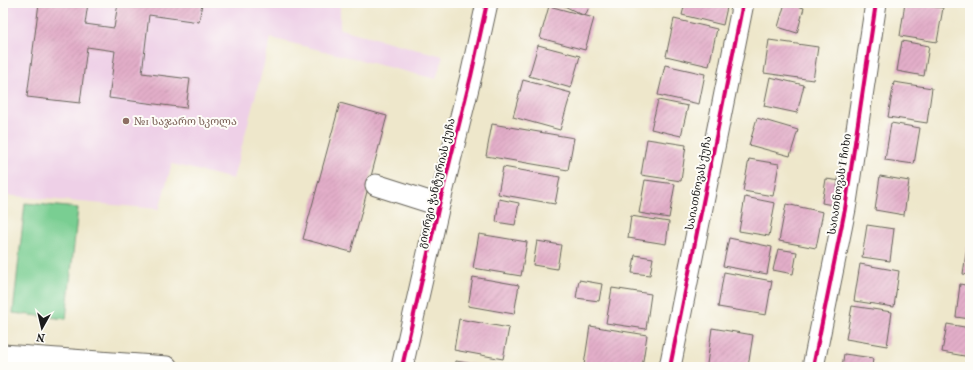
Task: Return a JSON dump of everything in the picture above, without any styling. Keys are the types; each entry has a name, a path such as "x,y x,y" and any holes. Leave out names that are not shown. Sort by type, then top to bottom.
{"street":[{"name":"გიორგი ჭანტურიას ქუჩა","path":"402,367 487,3"},
{"name":"საიათნოვას ქუჩა","path":"670,367 743,3"},
{"name":"საიათნოვას I ჩიხი","path":"813,367 845,209 876,3"},
{"path":"376,184 439,205"},
{"path":"3,355 167,367"}],"shaded area":[{"name":"№1 საჯარო სკოლა","path":"3,3 340,3 340,29 443,56 436,79 271,38 233,179 172,164 159,209 3,195"}],"green space":[{"path":"25,203 78,208 66,319 13,313"}],"building":[{"path":"39,3 88,3 85,24 114,28 118,3 202,3 199,22 149,15 142,73 190,79 186,108 109,98 115,51 87,47 80,103 27,97"},
{"path":"558,3 591,3 585,16"},
{"path":"685,3 728,3 723,25 682,15"},
{"path":"785,3 804,8 797,33 778,27"},
{"path":"905,3 943,8 937,42 900,36"},
{"path":"549,6 594,18 585,50 540,38"},
{"path":"674,19 717,29 709,66 666,56"},
{"path":"769,40 818,47 813,80 764,73"},
{"path":"902,41 929,46 924,76 897,71"},
{"path":"538,45 580,56 571,88 529,76"},
{"path":"665,65 705,74 699,104 658,95"},
{"path":"770,77 804,85 797,113 764,106"},
{"path":"523,80 571,93 560,130 513,117"},
{"path":"894,82 932,88 927,123 888,117"},
{"path":"658,100 688,106 681,136 651,129"},
{"path":"340,103 387,116 351,252 303,239"},
{"path":"757,118 798,130 790,156 749,145"},
{"path":"891,123 920,128 914,164 885,160"},
{"path":"492,124 574,138 568,170 486,156"},
{"path":"647,139 686,145 681,181 641,175"},
{"path":"749,159 779,164 773,196 743,191"},
{"path":"503,167 560,177 555,204 498,194"},
{"path":"880,176 909,181 904,215 875,210"},
{"path":"826,179 842,181 838,206 822,203"},
{"path":"645,180 675,184 669,218 639,213"},
{"path":"745,197 775,203 769,236 739,231"},
{"path":"499,199 519,203 515,225 496,222"},
{"path":"786,204 823,212 816,248 779,241"},
{"path":"631,216 669,222 666,244 628,238"},
{"path":"867,225 894,229 890,261 862,257"},
{"path":"479,234 527,242 521,276 473,268"},
{"path":"729,238 772,247 767,274 723,266"},
{"path":"537,241 561,245 557,269 533,265"},
{"path":"967,247 970,247 970,275 963,274"},
{"path":"778,249 797,252 793,274 773,270"},
{"path":"635,255 653,258 650,275 632,273"},
{"path":"860,264 899,271 894,307 854,301"},
{"path":"724,272 772,281 766,315 718,307"},
{"path":"473,277 519,285 514,314 468,306"},
{"path":"579,280 602,284 599,301 576,298"},
{"path":"960,284 970,286 970,319 956,317"},
{"path":"612,288 651,294 646,329 606,323"},
{"path":"852,306 892,312 887,346 846,339"},
{"path":"459,319 509,328 503,359 454,350"},
{"path":"947,324 970,328 970,357 942,352"},
{"path":"590,326 647,335 642,367 594,367 584,365"},
{"path":"712,328 753,335 748,367 727,367 707,364"},
{"path":"844,354 873,358 872,367 842,367"},
{"path":"456,361 483,366 483,367 455,367"}],"cycle path":[{"path":"402,367 487,3"},
{"path":"670,367 743,3"},
{"path":"813,367 845,209 876,3"}],"place":[{"name":"№1 საჯარო სკოლა","path":"126,121"}]}
